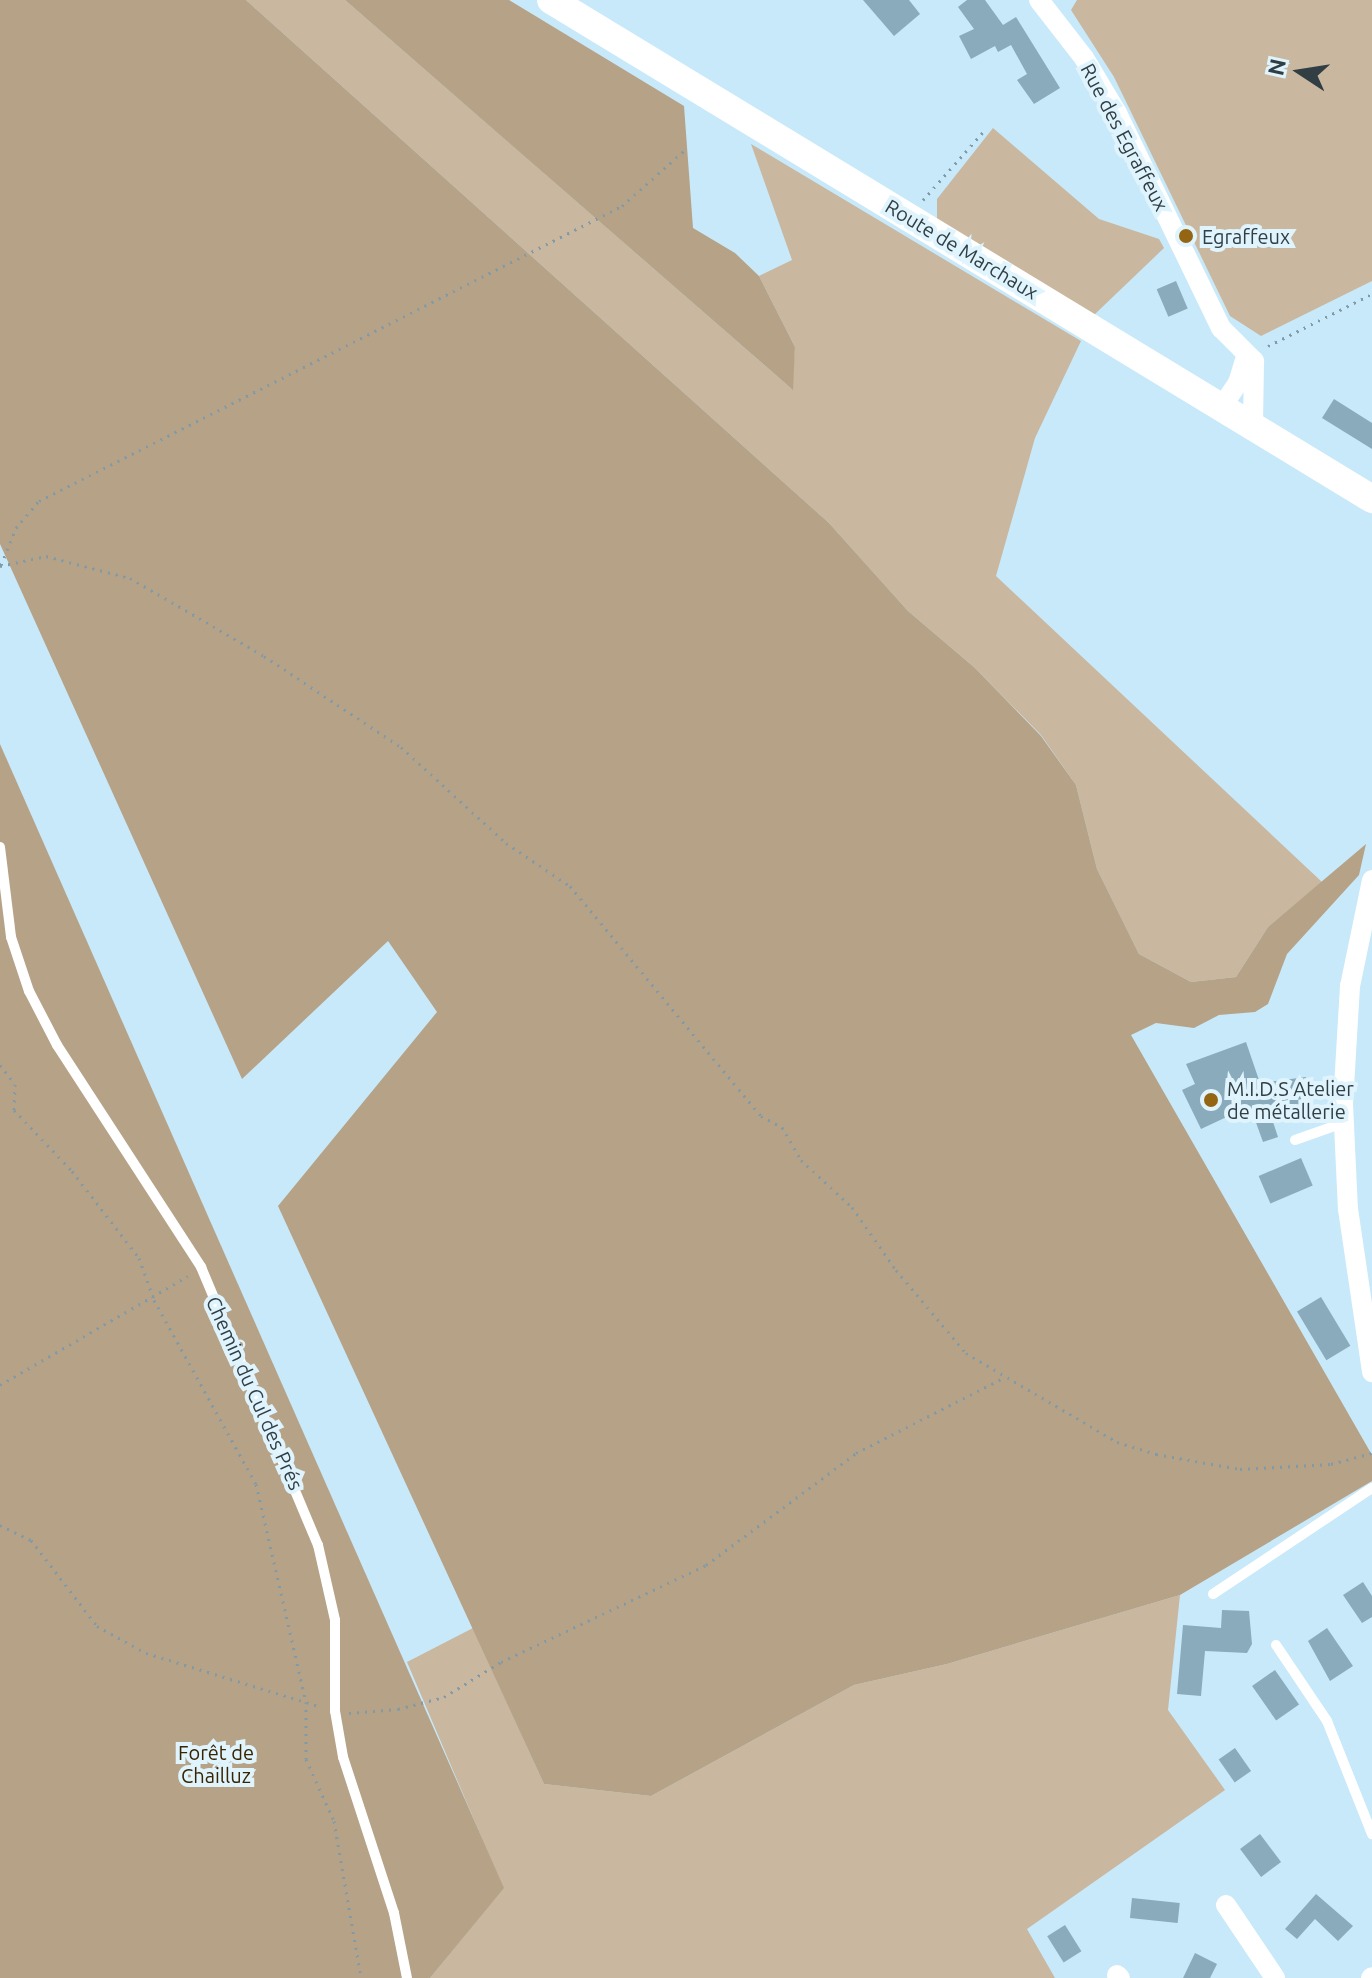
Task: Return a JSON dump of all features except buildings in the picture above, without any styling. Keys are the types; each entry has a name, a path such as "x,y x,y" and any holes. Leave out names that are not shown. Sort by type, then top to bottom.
{"main road":[{"name":"Route de Marchaux","path":"551,0 1223,405 1372,499"}],"street":[{"name":"Rue des Egraffeux","path":"1039,0 1084,58 1117,113 1221,328 1246,357"},
{"path":"1223,405 1238,383 1246,357 1254,361 1257,375 1253,424"},
{"path":"1372,880 1350,986 1343,1123 1348,1209 1372,1372"},
{"path":"1226,1905 1275,1978"}],"lane":[{"name":"Chemin du Cul des Prés","path":"0,847 11,937 29,991 57,1045 201,1267 318,1545 335,1620 335,1711 359,1817 394,1913 407,1978"},
{"path":"1295,1140 1343,1123"},
{"path":"1213,1594 1372,1488"},
{"path":"1276,1645 1327,1721 1372,1834"}],"path":[{"path":"908,217 984,131"},
{"path":"1,566 16,528 39,501 622,206 687,148"},
{"path":"1246,357 1372,294"},
{"path":"1,566 46,556 130,578 264,656 401,747 506,843 570,886 761,1116 782,1127 801,1160 852,1207 896,1270 966,1353 1117,1442 1202,1464 1299,1466 1372,1453"},
{"path":"0,1065 15,1084 14,1110 48,1143 139,1258 154,1300 256,1484 306,1702 306,1759 334,1821 361,1978"},
{"path":"0,1385 154,1300 201,1267"},
{"path":"335,1711 398,1709 444,1697 501,1662 706,1565 856,1453 1006,1376"},
{"path":"0,1525 31,1540 97,1626 146,1653 306,1702"}],"shaded area":[{"path":"246,0 345,0 792,389 795,347 759,276 792,260 751,144 1081,341 1035,438 996,576 1322,882 1268,927 1236,977 1191,982 1139,954 1097,869 1076,785 1041,735 975,668 908,611 829,523"},
{"path":"1077,0 1372,0 1372,281 1261,336 1230,316 1114,77 1071,10"},
{"path":"993,128 1099,219 1159,239 1164,248 1094,315 937,220 937,199"},
{"path":"1180,1595 1168,1710 1225,1790 1027,1929 1055,1978 430,1978 503,1888 407,1662 473,1628 544,1784 651,1796 854,1685 947,1664"}],"green space":[{"path":"0,0 246,0 829,523 908,611 975,668 1041,736 1076,785 1097,869 1139,954 1191,982 1236,977 1268,927 1366,844 1359,875 1287,954 1268,1004 1255,1012 1219,1015 1194,1028 1156,1023 1131,1035 1372,1455 1372,1481 1180,1595 947,1664 854,1685 651,1796 544,1784 278,1206 437,1012 388,941 242,1079 0,544"},
{"path":"345,0 509,0 684,106 693,228 735,253 759,276 795,347 793,390"},
{"name":"Forêt de Chailluz","path":"0,744 504,1888 430,1978 0,1978"}],"place":[{"name":"Egraffeux","path":"1186,236"},
{"name":"M.I.D.S Atelier de métallerie","path":"1211,1100"}]}
